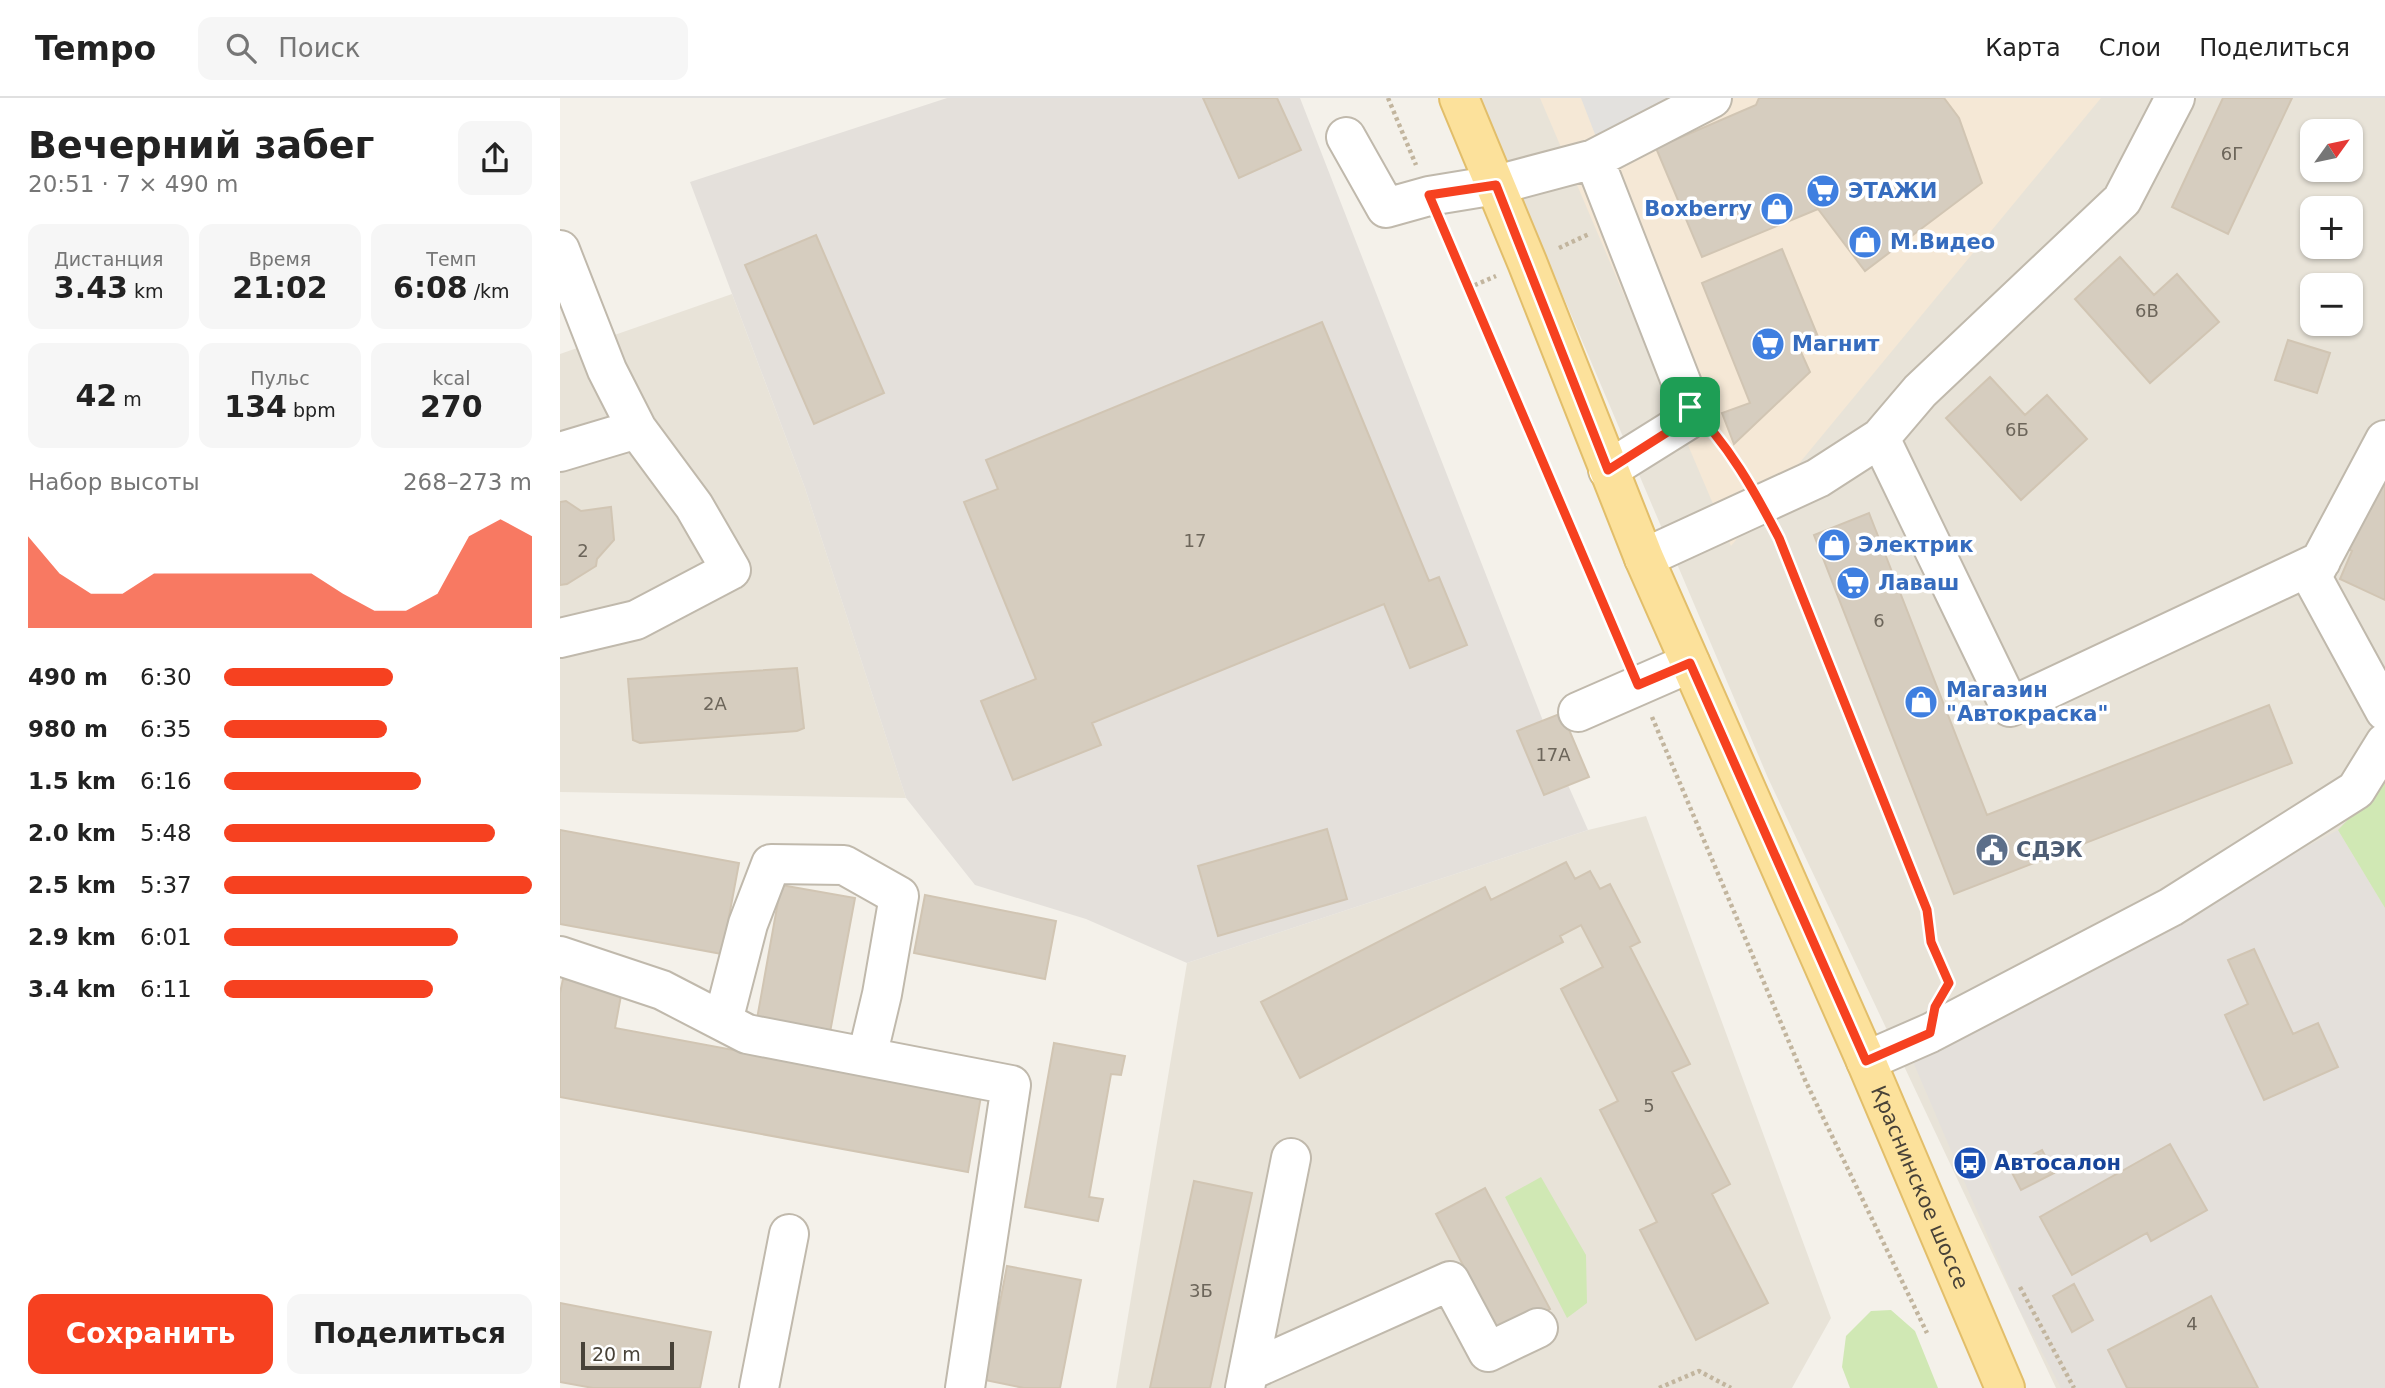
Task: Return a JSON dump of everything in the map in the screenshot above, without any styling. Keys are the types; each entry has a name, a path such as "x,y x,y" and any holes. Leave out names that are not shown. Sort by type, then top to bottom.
{"main road":[{"name":"Краснинское шоссе","path":"1459,98 1644,558 1866,1061 2005,1388"}],"street":[{"path":"1346,137 1386,208 1429,195 1496,185 1594,159 1712,98"},
{"path":"1644,558 1818,478 1880,438 1920,391 2122,200 2175,98"},
{"path":"1594,159 1690,407 1688,419 1608,470"},
{"path":"560,250 607,370 637,429 694,506 731,570 636,620 560,638"},
{"path":"560,452 637,429"},
{"path":"1880,438 2010,708 2321,561"},
{"path":"2385,440 2312,577 2385,711"},
{"path":"1578,712 1690,663"},
{"path":"1866,1061 1930,1033 2171,906 2356,790 2385,743"},
{"path":"723,1021 748,924 771,863 844,865 899,896 882,994 867,1057"},
{"path":"560,956 662,990 747,1034 1011,1085 965,1388"},
{"path":"1247,1380 1292,1158"},
{"path":"759,1388 789,1234"},
{"path":"1247,1380 1450,1281 1488,1352 1538,1328"}],"path":[{"path":"1388,98 1805,1080 1927,1333"},
{"path":"1468,288 1505,272"},
{"path":"1690,407 1713,428 1779,538 1927,910 1931,942 1949,983 1935,1007 1930,1033"},
{"path":"2020,1287 2074,1388"},
{"path":"1659,1388 1699,1371 1731,1388"}],"shaded area":[{"path":"947,98 1300,98 1568,785 1588,830 1187,963 1086,919 975,885 906,798 805,488 690,182"},
{"path":"1479,98 2385,98 2385,1388 2056,1388 1768,778"},
{"path":"1540,98 2101,98 1731,546"},
{"path":"1581,98 1668,98 1596,137"},
{"path":"732,294 805,488 906,798 560,792 560,354"},
{"path":"1646,816 1831,1318 1792,1388 1116,1388 1187,963 1588,830"},
{"path":"2338,830 2385,908 2385,1388 2061,1388 2018,1307 1911,1057"}],"green space":[{"path":"2385,781 2385,908 2338,830"},
{"path":"1541,1177 1586,1255 1587,1303 1567,1318 1505,1197"},
{"path":"1891,1310 1915,1331 1938,1388 1850,1388 1842,1367 1846,1336 1871,1311"}],"building":[{"path":"1203,98 1277,98 1301,150 1239,178"},
{"name":"ЭТАЖИ","path":"1759,98 1944,98 1959,118 1982,183 1865,271 1818,209 1702,257 1656,148 1756,105"},
{"path":"2223,98 2292,98 2228,234 2172,207"},
{"path":"816,235 884,393 814,424 745,265"},
{"name":"Магнит","path":"1782,249 1819,339 1800,350 1810,372 1734,444 1722,413 1750,403 1702,283"},
{"path":"2120,257 2154,295 2177,274 2219,322 2150,383 2075,299"},
{"path":"1322,322 1429,581 1439,577 1467,645 1410,668 1384,604 1092,723 1101,745 1013,780 981,701 1036,679 964,502 998,489 986,460"},
{"path":"2288,340 2330,353 2317,393 2275,380"},
{"path":"1990,377 2025,415 2047,395 2087,439 2021,500 1946,418"},
{"path":"2385,474 2385,600 2340,579 2352,551 2344,547"},
{"path":"566,501 581,511 611,507 614,540 597,559 596,566 567,584 560,585 560,502"},
{"path":"1869,513 1987,815 2269,705 2292,763 1954,894 1814,535"},
{"path":"797,668 804,728 797,731 640,743 633,740 628,679"},
{"path":"1562,713 1589,777 1544,795 1517,731"},
{"path":"1327,829 1347,899 1218,936 1198,866"},
{"path":"560,830 739,863 722,954 560,924"},
{"path":"1566,862 1575,879 1590,871 1600,889 1610,884 1640,942 1630,947 1690,1064 1672,1072 1730,1184 1712,1194 1768,1303 1696,1340 1640,1230 1657,1222 1600,1110 1618,1101 1561,989 1603,967 1581,925 1560,936 1563,942 1300,1078 1261,1002 1485,887 1491,900"},
{"path":"781,885 855,898 828,1043 755,1030"},
{"path":"925,895 1056,921 1045,979 914,953"},
{"path":"2254,949 2293,1034 2318,1023 2338,1067 2264,1100 2225,1015 2248,1004 2228,960"},
{"path":"563,979 622,990 615,1028 981,1096 968,1172 560,1097 560,993"},
{"path":"1054,1043 1125,1056 1121,1075 1111,1074 1089,1197 1103,1199 1098,1221 1025,1207"},
{"path":"2170,1144 2207,1210 2151,1241 2147,1233 2072,1275 2040,1217"},
{"path":"2042,1150 2054,1173 2021,1190 2009,1167"},
{"path":"1194,1181 1252,1193 1210,1388 1150,1388"},
{"path":"1485,1188 1550,1309 1500,1335 1436,1214"},
{"path":"1007,1266 1081,1280 1060,1388 1024,1388 985,1380"},
{"path":"2074,1284 2093,1320 2072,1332 2053,1296"},
{"path":"2211,1296 2258,1388 2127,1388 2108,1350"},
{"path":"560,1303 711,1332 700,1388 593,1388 560,1382"}],"place":[{"name":"ЭТАЖИ","path":"1823,191"},
{"name":"Boxberry","path":"1777,209"},
{"name":"М.Видео","path":"1865,242"},
{"name":"Магнит","path":"1768,344"},
{"name":"Электрик","path":"1834,545"},
{"name":"Лаваш","path":"1853,583"},
{"name":"Магазин \"Автокраска\"","path":"1921,702"},
{"name":"СДЭК","path":"1992,850"},
{"name":"Автосалон","path":"1970,1163"}],"route":[{"path":"1496,185 1608,470 1688,419 1690,407 1713,428 1779,538 1927,910 1931,942 1949,983 1935,1007 1930,1033 1866,1061 1690,663 1638,685 1429,195 1496,185"}]}
